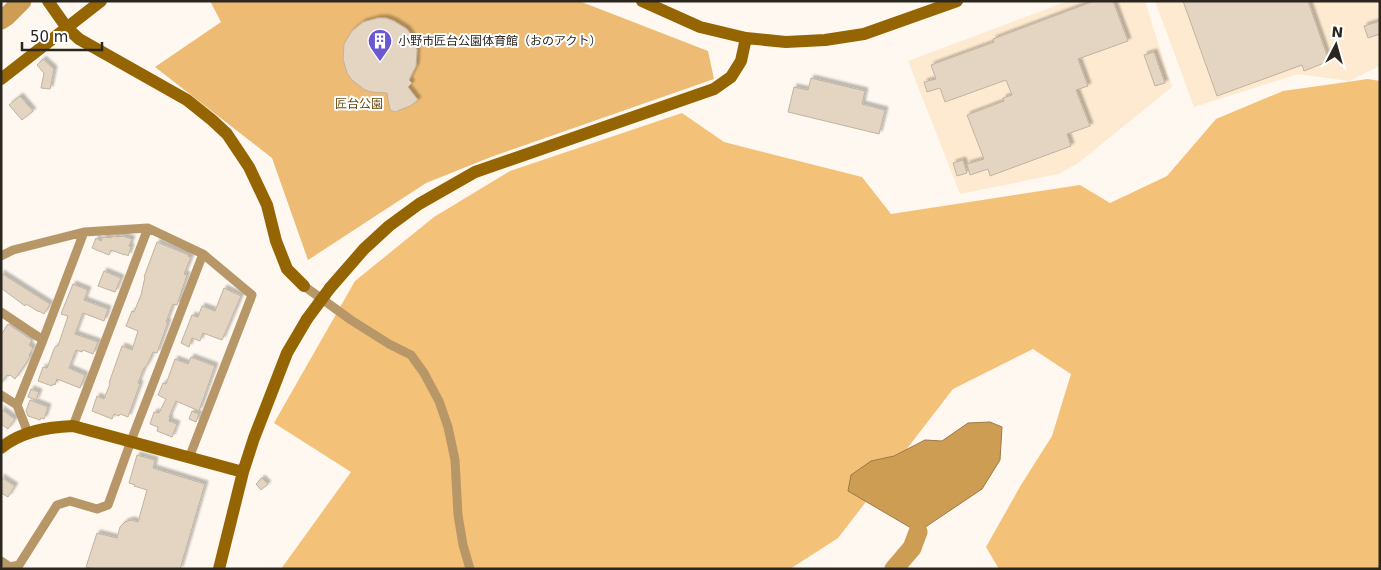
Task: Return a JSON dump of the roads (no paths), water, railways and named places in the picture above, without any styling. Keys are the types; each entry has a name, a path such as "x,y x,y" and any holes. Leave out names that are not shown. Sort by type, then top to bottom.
{"street":[{"path":"48,1 67,28 78,39 187,100 227,134 249,166 267,205 276,241 287,269 304,286 351,320 411,356 424,374 439,401 448,427 455,460 458,515 463,545 470,569"},
{"path":"1,79 101,1"},
{"path":"642,1 700,27 746,38 786,42 825,40 864,34 957,1"},
{"path":"219,569 242,472 284,362 307,319 330,288 364,249 389,226 419,204 475,172 714,89 731,77 741,61 746,38"},
{"path":"73,426 148,228"},
{"path":"1,256 13,250 84,232 148,228 203,254 252,295 189,458"},
{"path":"17,405 84,232"},
{"path":"1,561 10,567 19,565 57,505 70,501 98,508 108,505 203,254"},
{"path":"1,312 43,340"},
{"path":"1,395 17,405 28,433"},
{"path":"1,448 28,433 52,426 73,426 242,472"}],"waterway":[{"path":"1,20 22,1"},
{"path":"894,569 912,548 918,532"}],"place":[{"name":"小野市匠台公園体育館（おのアクト）","path":"380,62"}],"park label":[{"name":"匠台公園","path":"359,104"}]}
